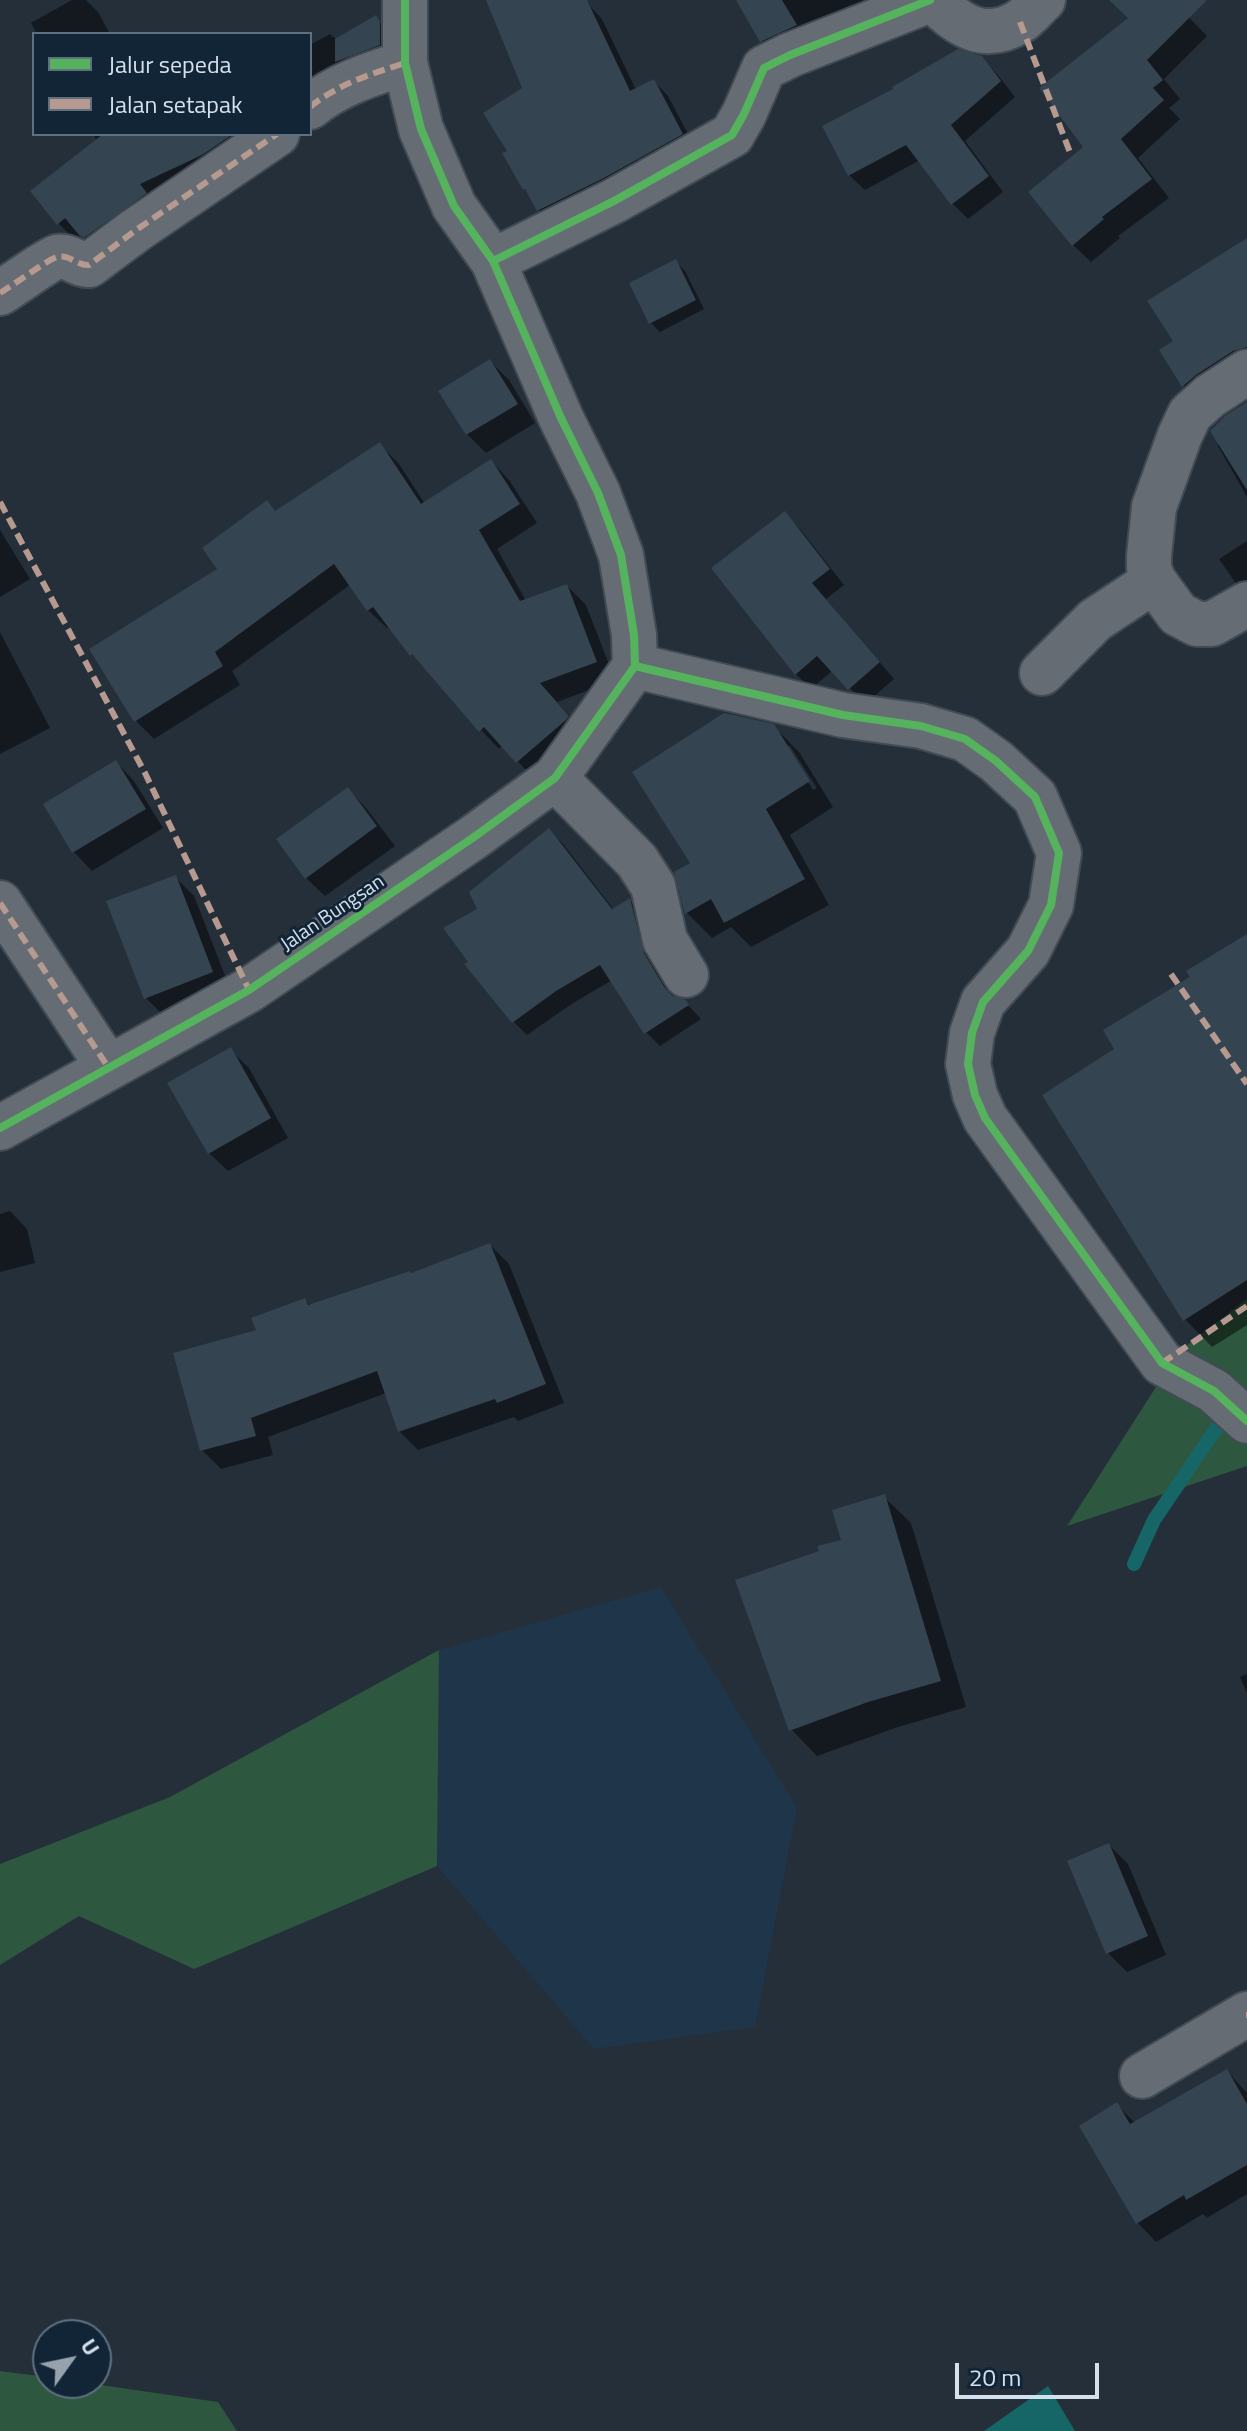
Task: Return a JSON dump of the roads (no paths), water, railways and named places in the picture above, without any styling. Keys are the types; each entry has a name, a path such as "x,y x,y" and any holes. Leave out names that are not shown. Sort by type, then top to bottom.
{"street":[{"path":"405,0 405,63 421,129 454,206 493,261 561,418 598,493 621,555 634,635 635,666 843,715 921,726 965,739 996,761 1035,797 1059,853 1051,905 1028,951 983,1002 972,1033 968,1064 975,1095 985,1118 1162,1363 1214,1391 1247,1421"},
{"path":"493,261 614,201 732,135 764,68 790,55 932,0 954,21 992,32 1020,22 1043,0"},
{"path":"312,105 327,94 364,76 405,63"},
{"path":"0,293 57,257 70,258 82,266 89,265 274,136"},
{"path":"1247,372 1210,396 1190,414 1154,507 1149,569 1166,598 1197,624 1212,624 1247,604"},
{"path":"1042,673 1095,620 1166,598"},
{"name":"Jalan Bungsan","path":"0,1128 249,990 474,837 555,778 635,666"},
{"path":"555,778 637,861 653,886 665,940 686,975"},
{"path":"0,903 108,1067"},
{"path":"1142,2076 1247,2014"}],"waterway":[{"path":"1134,1564 1154,1520 1228,1411"}]}
